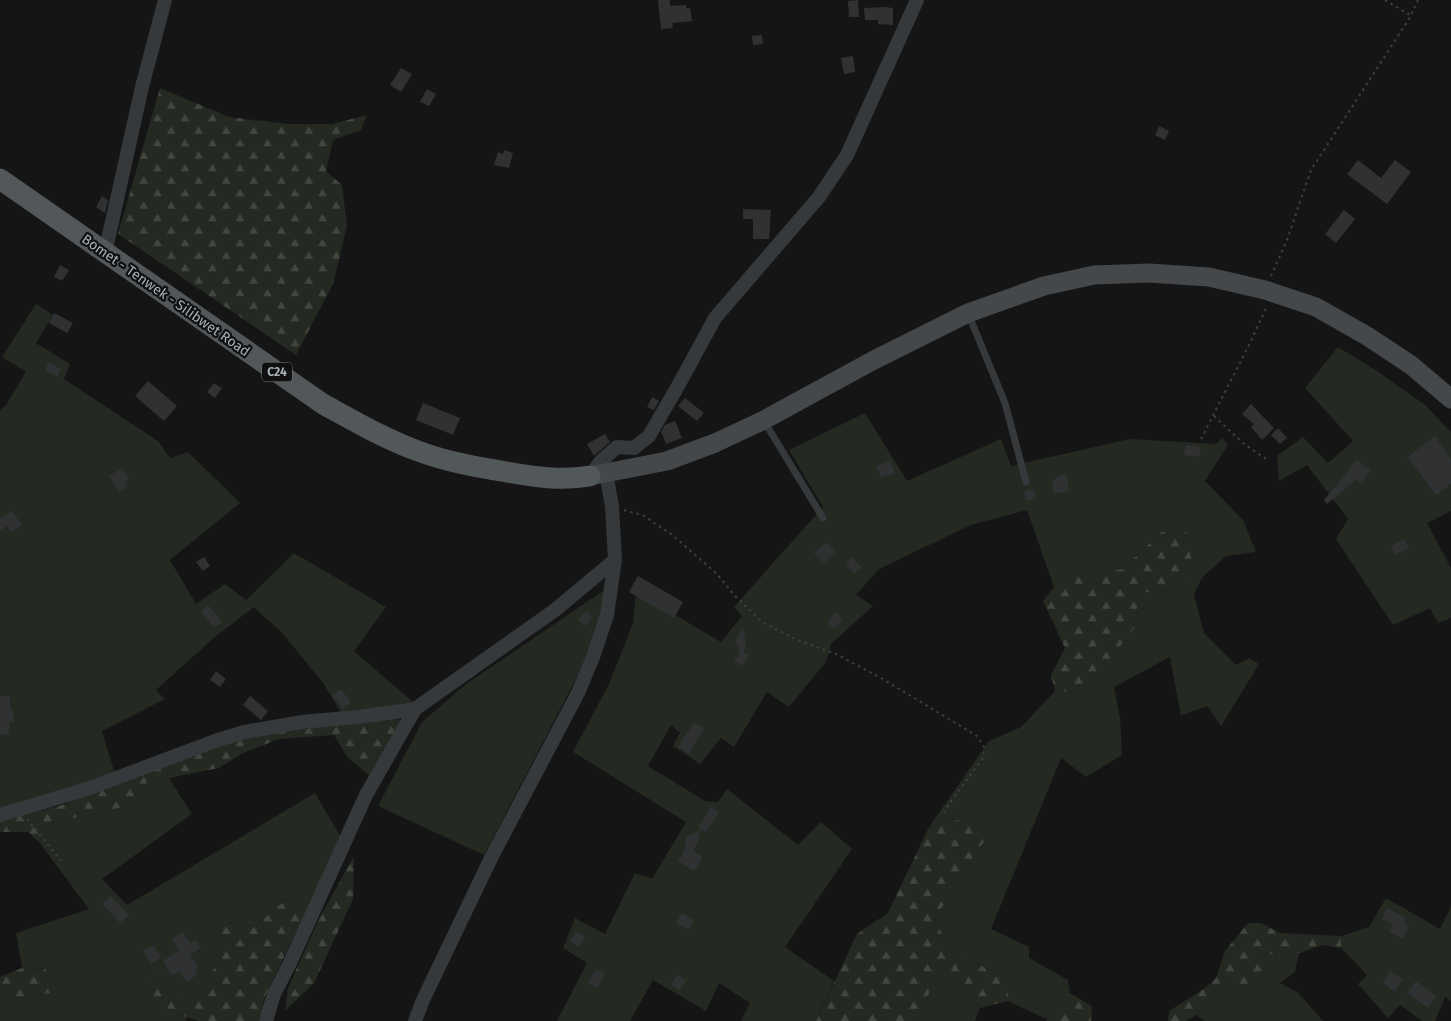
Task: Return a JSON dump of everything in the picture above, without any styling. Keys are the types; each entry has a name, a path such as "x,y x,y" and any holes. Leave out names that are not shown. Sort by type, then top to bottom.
{"main road":[{"name":"Bomet - Tenwek - Silibwet Road","path":"0,179 323,404 367,429 419,451 459,463 544,478 574,479 598,475"},
{"name":"C24","path":"598,475 667,461 715,443 764,420 874,360 968,313 1044,286 1094,275 1149,272 1209,277 1269,291 1316,307 1367,336 1411,365 1451,399"}],"street":[{"path":"105,253 142,87 165,0"},
{"path":"415,1021 423,1000 492,856 578,693 594,657 607,615 615,560 612,506 598,475 600,462 617,447 634,448 649,436 715,318 819,196 847,155 917,0"},
{"path":"0,815 87,789 244,732 302,722 358,717 414,708 555,610 615,560"},
{"path":"266,1021 274,994 297,948 366,795 414,708"}],"lane":[{"path":"968,313 1005,402 1026,482"},
{"path":"764,420 823,518"}],"path":[{"path":"1385,0 1410,15"},
{"path":"1201,439 1250,343 1312,170 1418,0"},
{"path":"1214,416 1243,443 1266,458"},
{"path":"612,506 645,516 670,533 717,574 735,596 762,622 796,640 844,658 978,736 984,747 983,758 948,804 943,817"},
{"path":"20,810 61,861"}],"green space":[{"path":"160,88 229,117 289,124 332,124 367,115 361,130 333,140 326,171 342,185 347,226 333,284 296,355 118,234"},
{"path":"36,304 53,315 36,343 70,364 64,379 158,441 170,458 188,452 240,503 170,560 196,604 225,584 246,600 294,553 386,607 354,651 413,702 342,714 323,683 283,634 254,607 216,636 156,690 165,699 102,731 115,774 0,809 0,410 6,405 26,372 2,357"},
{"path":"1338,347 1377,371 1424,404 1451,432 1451,511 1427,523 1451,568 1451,618 1438,623 1430,608 1393,625 1336,539 1348,519 1307,465 1279,481 1277,456 1303,437 1328,463 1353,441 1305,388"},
{"path":"865,413 907,481 1001,439 1011,466 1130,439 1216,444 1222,438 1228,445 1205,481 1243,520 1256,552 1226,556 1202,578 1194,594 1204,633 1236,665 1249,658 1259,664 1221,726 1207,706 1181,716 1170,657 1114,687 1120,718 1122,755 1086,777 1061,758 991,929 1029,947 1029,958 1068,980 1070,993 1046,1019 1008,1001 1009,980 950,950 935,919 987,837 970,817 929,827 989,741 1021,727 1055,691 1070,692 1137,624 1138,593 1172,591 1161,532 1123,569 1062,577 1054,587 1027,510 971,525 879,569 856,595 873,606 831,644 826,662 789,707 767,692 734,747 721,738 700,764 673,746 680,733 671,725 648,766 705,801 718,802 727,789 798,845 821,822 852,849 785,947 834,981 816,1021 741,1021 750,1003 719,983 706,1011 653,980 630,1021 557,1021 587,963 563,948 575,918 605,934 635,873 652,879 686,822 573,752 609,684 633,623 636,592 721,642 742,616 734,607 823,507 789,450"},
{"path":"1161,532 1186,532 1194,572 1172,591 1138,593 1137,624 1094,680 1070,692 1055,691 1051,675 1065,648 1043,601 1062,577 1123,569"},
{"path":"607,588 600,625 575,681 484,855 378,806 422,722 465,685"},
{"path":"385,718 403,720 370,776 347,757 334,735 279,739 243,753 219,768 148,782 123,807 52,823 39,842 28,832 0,832 0,821 62,805 192,754 259,735"},
{"path":"169,778 192,814 102,879 127,905 315,793 342,839 306,912 289,897 254,927 228,922 221,956 197,998 171,994 154,972 154,1006 187,1018 186,1021 0,1021 0,1000 52,993 46,969 22,968 16,933 89,909 39,842 52,823 123,807 148,782"},
{"path":"970,817 987,837 935,919 950,950 1009,980 1008,1001 980,1008 960,982 935,976 919,1021 816,1021 857,934 888,913 929,827"},
{"path":"354,856 353,899 314,983 285,1011 288,988 319,919"},
{"path":"289,897 306,912 265,996 260,1021 199,1021 154,1007 147,982 154,971 171,994 197,998 221,956 216,932 227,922 254,927"},
{"path":"1386,898 1440,929 1451,906 1451,1001 1445,997 1435,1021 1422,1021 1400,1005 1388,1018 1358,984 1367,975 1341,948 1341,936 1369,927"},
{"path":"1248,923 1261,923 1280,933 1341,936 1341,948 1323,945 1299,953 1263,955 1263,976 1244,993 1219,985 1196,1015 1186,1021 1168,1021 1169,1011 1205,988 1216,978 1225,951"},
{"path":"1299,953 1295,972 1280,983 1297,992 1323,1021 1204,1021 1196,1015 1219,985 1244,993 1263,976 1263,955"},
{"path":"22,968 46,969 52,993 0,1000 0,977"},
{"path":"935,976 960,982 980,1008 975,1021 919,1021"},
{"path":"1070,993 1092,1006 1091,1021 1047,1021 1046,1019"}],"building":[{"path":"658,0 670,0 670,6 686,5 686,8 690,8 692,21 672,23 673,28 661,29"},
{"path":"858,0 859,17 849,17 848,1"},
{"path":"864,8 893,8 893,25 878,24 878,20 865,20"},
{"path":"762,35 763,44 753,45 752,36"},
{"path":"853,56 855,72 844,74 841,58"},
{"path":"401,68 412,74 401,92 390,85"},
{"path":"427,89 436,94 429,106 420,102"},
{"path":"1159,126 1169,131 1165,140 1155,135"},
{"path":"504,150 513,153 509,168 494,165 498,152 503,154"},
{"path":"1358,160 1381,178 1395,160 1411,172 1387,204 1347,174"},
{"path":"102,196 108,200 105,213 96,207"},
{"path":"743,209 771,210 769,239 753,239 753,219 743,219"},
{"path":"1344,210 1355,219 1336,243 1325,234"},
{"path":"60,265 69,270 62,281 54,277"},
{"path":"54,313 73,323 67,333 49,323"},
{"path":"49,362 61,369 57,377 45,370"},
{"path":"148,381 177,406 164,421 135,396"},
{"path":"214,383 222,388 215,398 207,392"},
{"path":"652,397 659,401 654,410 647,407"},
{"path":"685,398 704,413 697,421 678,406"},
{"path":"423,403 460,418 453,435 416,420"},
{"path":"1251,404 1274,428 1262,440 1251,427 1254,424 1242,414"},
{"path":"675,421 682,438 666,444 661,432 665,425"},
{"path":"1278,428 1287,438 1280,444 1271,435"},
{"path":"605,434 610,442 594,456 587,444"},
{"path":"1435,436 1451,459 1451,484 1436,495 1407,457"},
{"path":"1186,445 1201,447 1200,457 1184,455"},
{"path":"890,460 895,473 881,478 876,466"},
{"path":"1357,460 1371,471 1361,483 1357,479 1327,504 1324,500"},
{"path":"122,468 129,479 125,482 128,487 119,492 109,476"},
{"path":"1066,474 1069,491 1054,494 1052,480 1057,478 1057,476"},
{"path":"1034,489 1036,499 1026,501 1024,491"},
{"path":"12,511 22,525 11,532 7,526 0,531 0,519"},
{"path":"1405,539 1409,548 1395,555 1391,546"},
{"path":"826,542 835,552 824,563 814,553"},
{"path":"204,557 210,566 203,571 196,562"},
{"path":"852,557 862,568 854,574 846,565"},
{"path":"638,576 683,602 674,618 629,592"},
{"path":"208,605 222,622 214,628 201,611"},
{"path":"587,611 593,618 585,626 578,619"},
{"path":"836,612 843,619 834,629 827,623"},
{"path":"743,626 746,643 744,652 749,655 742,666 734,661 740,652 735,642"},
{"path":"216,671 226,679 220,687 210,680"},
{"path":"341,689 351,702 343,709 332,696"},
{"path":"0,696 10,696 10,709 13,709 14,722 9,722 10,734 0,735"},
{"path":"250,696 268,711 261,720 243,705"},
{"path":"694,722 704,729 689,754 678,747"},
{"path":"711,807 719,812 706,832 698,827"},
{"path":"701,830 693,851 703,857 694,871 678,861 686,847 686,837"},
{"path":"111,896 129,915 120,923 102,904"},
{"path":"1387,908 1406,918 1404,923 1409,926 1403,939 1389,932 1393,924 1382,919"},
{"path":"682,913 694,920 688,930 676,923"},
{"path":"576,931 585,937 579,947 570,941"},
{"path":"183,932 190,943 195,940 201,948 190,954 198,967 195,969 198,974 187,982 180,971 172,976 163,961 179,950 172,939"},
{"path":"154,945 161,958 151,964 143,951"},
{"path":"596,969 605,974 597,988 588,983"},
{"path":"1391,971 1403,980 1394,992 1382,982"},
{"path":"678,975 686,981 679,990 671,984"},
{"path":"1416,981 1436,996 1428,1008 1407,993"}]}
